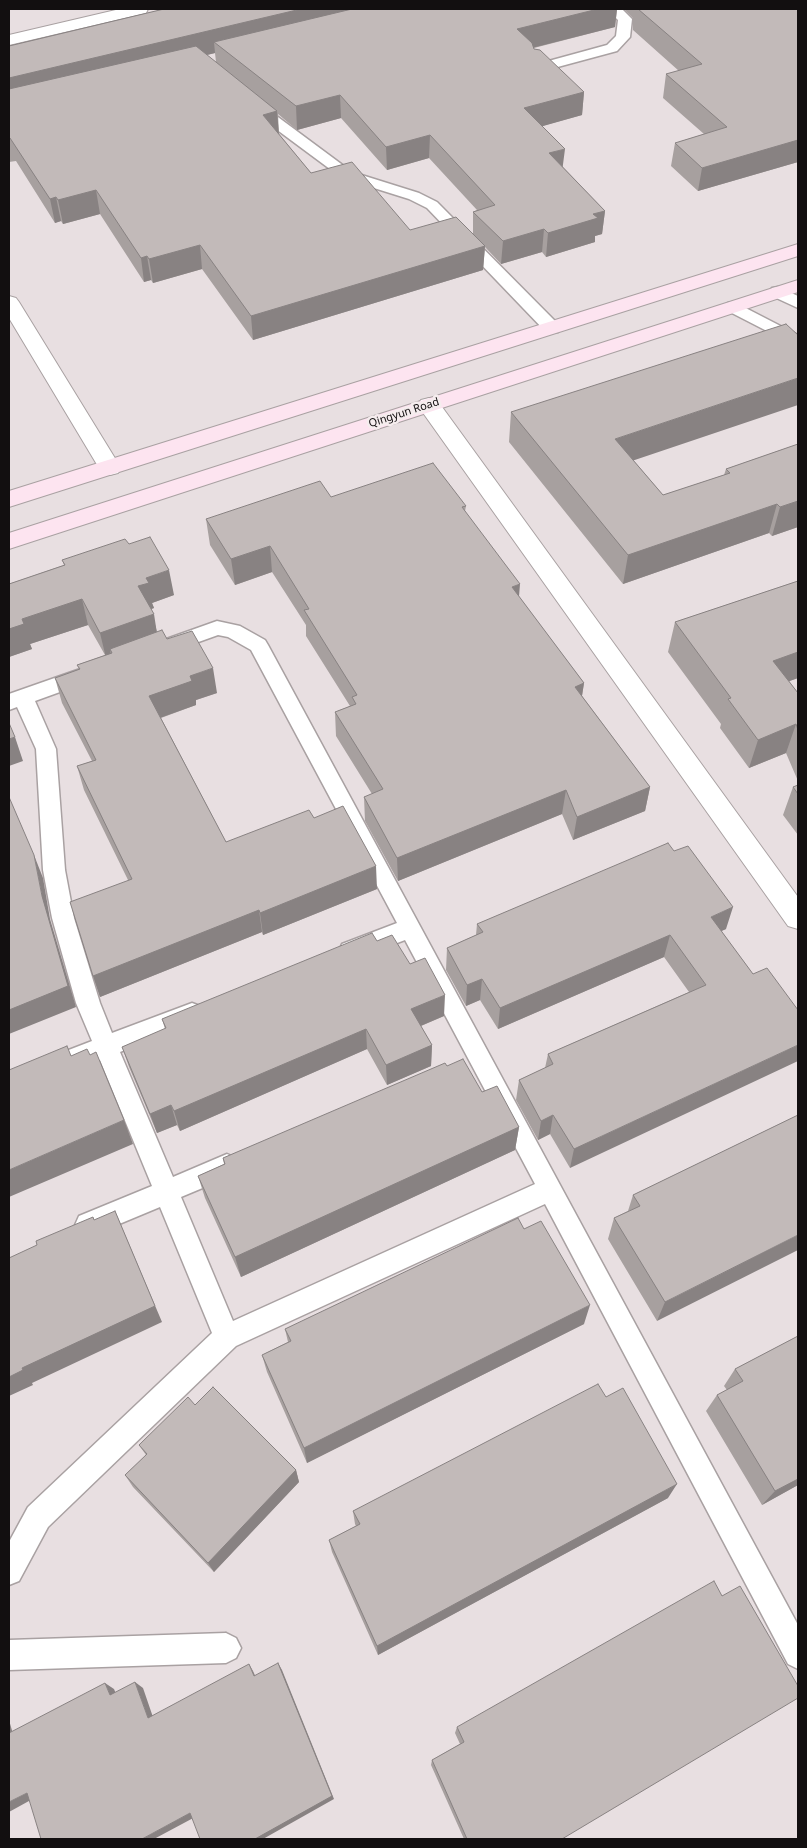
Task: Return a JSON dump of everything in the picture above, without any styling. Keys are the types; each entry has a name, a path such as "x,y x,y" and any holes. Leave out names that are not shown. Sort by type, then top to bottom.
{"main road":[{"path":"9,499 798,250"},
{"name":"Qingyun Road","path":"9,541 788,289"}],"street":[{"path":"9,40 140,9"},
{"path":"9,302 110,468"},
{"path":"429,405 798,918"}],"lane":[{"path":"539,68 612,48 623,37 625,25 624,19 614,9"},
{"path":"243,97 271,120 347,174 414,196 432,205 552,328"},
{"path":"788,289 798,303"},
{"path":"734,306 798,342"},
{"path":"143,655 217,628 233,631 258,645 410,928 472,1062 551,1189 798,1654"},
{"path":"106,668 16,700 46,749 54,870 63,918 88,1003 227,1337"},
{"path":"327,960 410,928"},
{"path":"9,1084 216,1003"},
{"path":"70,1233 247,1158"},
{"path":"9,1571 38,1517 227,1337 551,1189"},
{"path":"9,1655 226,1648"}],"building":[{"path":"164,9 301,9 9,78 9,46"},
{"path":"352,9 598,9 517,29 532,43 534,49 540,50 584,92 524,108 565,149 549,153 605,211 593,214 598,218 548,233 544,229 503,241 473,212 495,205 430,135 386,147 340,95 296,106 214,42"},
{"path":"638,9 798,9 798,140 702,168 675,143 727,127 666,74 702,64"},
{"path":"196,46 277,111 263,115 311,173 352,162 410,230 456,217 485,246 251,316 200,245 149,259 147,256 141,258 96,190 58,200 56,197 50,199 9,138 9,89"},
{"path":"786,324 798,335 798,378 615,439 663,495 730,473 726,469 798,444 798,501 780,507 777,504 628,555 511,412"},
{"path":"433,463 466,506 462,507 520,584 512,587 584,683 575,687 650,787 577,817 566,790 397,858 364,797 383,789 335,712 356,704 352,697 357,695 304,610 309,609 270,546 231,559 206,519 320,481 331,497"},
{"path":"150,537 169,570 146,578 149,583 138,586 154,614 100,633 82,599 22,619 24,624 9,629 9,584 65,565 62,560 125,539 129,544"},
{"path":"798,581 798,652 773,661 798,693 798,730 796,724 758,740 728,699 731,698 675,622"},
{"path":"162,630 167,639 192,631 213,668 190,676 192,681 149,696 226,842 309,810 314,818 343,806 376,866 260,913 259,910 93,976 70,902 132,879 77,766 96,760 55,678 80,669 77,665 112,653 110,649"},
{"path":"9,723 15,737 9,739"},
{"path":"798,785 798,794 793,787"},
{"path":"9,797 34,855 42,896 68,986 9,1010"},
{"path":"668,843 674,851 688,846 733,907 711,917 753,974 767,968 798,1010 798,1045 574,1149 553,1115 541,1121 519,1080 553,1064 548,1054 706,985 670,935 500,1008 482,979 467,985 447,948 483,932 477,924"},
{"path":"372,933 377,941 392,935 410,964 425,958 445,995 411,1009 432,1045 386,1065 366,1029 174,1111 171,1105 150,1114 122,1047 166,1028 162,1019"},
{"path":"67,1046 71,1056 87,1049 90,1055 96,1052 124,1120 9,1170 9,1070"},
{"path":"463,1059 482,1092 497,1086 519,1127 235,1257 198,1176 225,1164 223,1158 445,1063 447,1066"},
{"path":"798,1115 798,1235 665,1302 614,1218 640,1206 633,1195"},
{"path":"115,1211 155,1306 22,1368 23,1370 9,1377 9,1258 37,1245 36,1241 93,1217 94,1220"},
{"path":"518,1218 524,1229 541,1221 590,1305 304,1448 262,1355 291,1341 285,1329"},
{"path":"798,1336 798,1479 775,1491 717,1395 743,1381 735,1369"},
{"path":"598,1384 606,1397 623,1388 677,1484 377,1646 329,1540 360,1524 353,1511"},
{"path":"213,1387 296,1470 208,1563 125,1475 147,1454 139,1445 188,1397 195,1405"},
{"path":"714,1581 722,1596 740,1586 798,1686 798,1698 562,1839 467,1839 432,1760 464,1742 457,1727"},
{"path":"278,1663 332,1796 255,1839 200,1839 190,1813 142,1839 41,1839 27,1793 9,1802 9,1733 105,1683 110,1695 135,1682 148,1718 249,1664 254,1676"}]}
